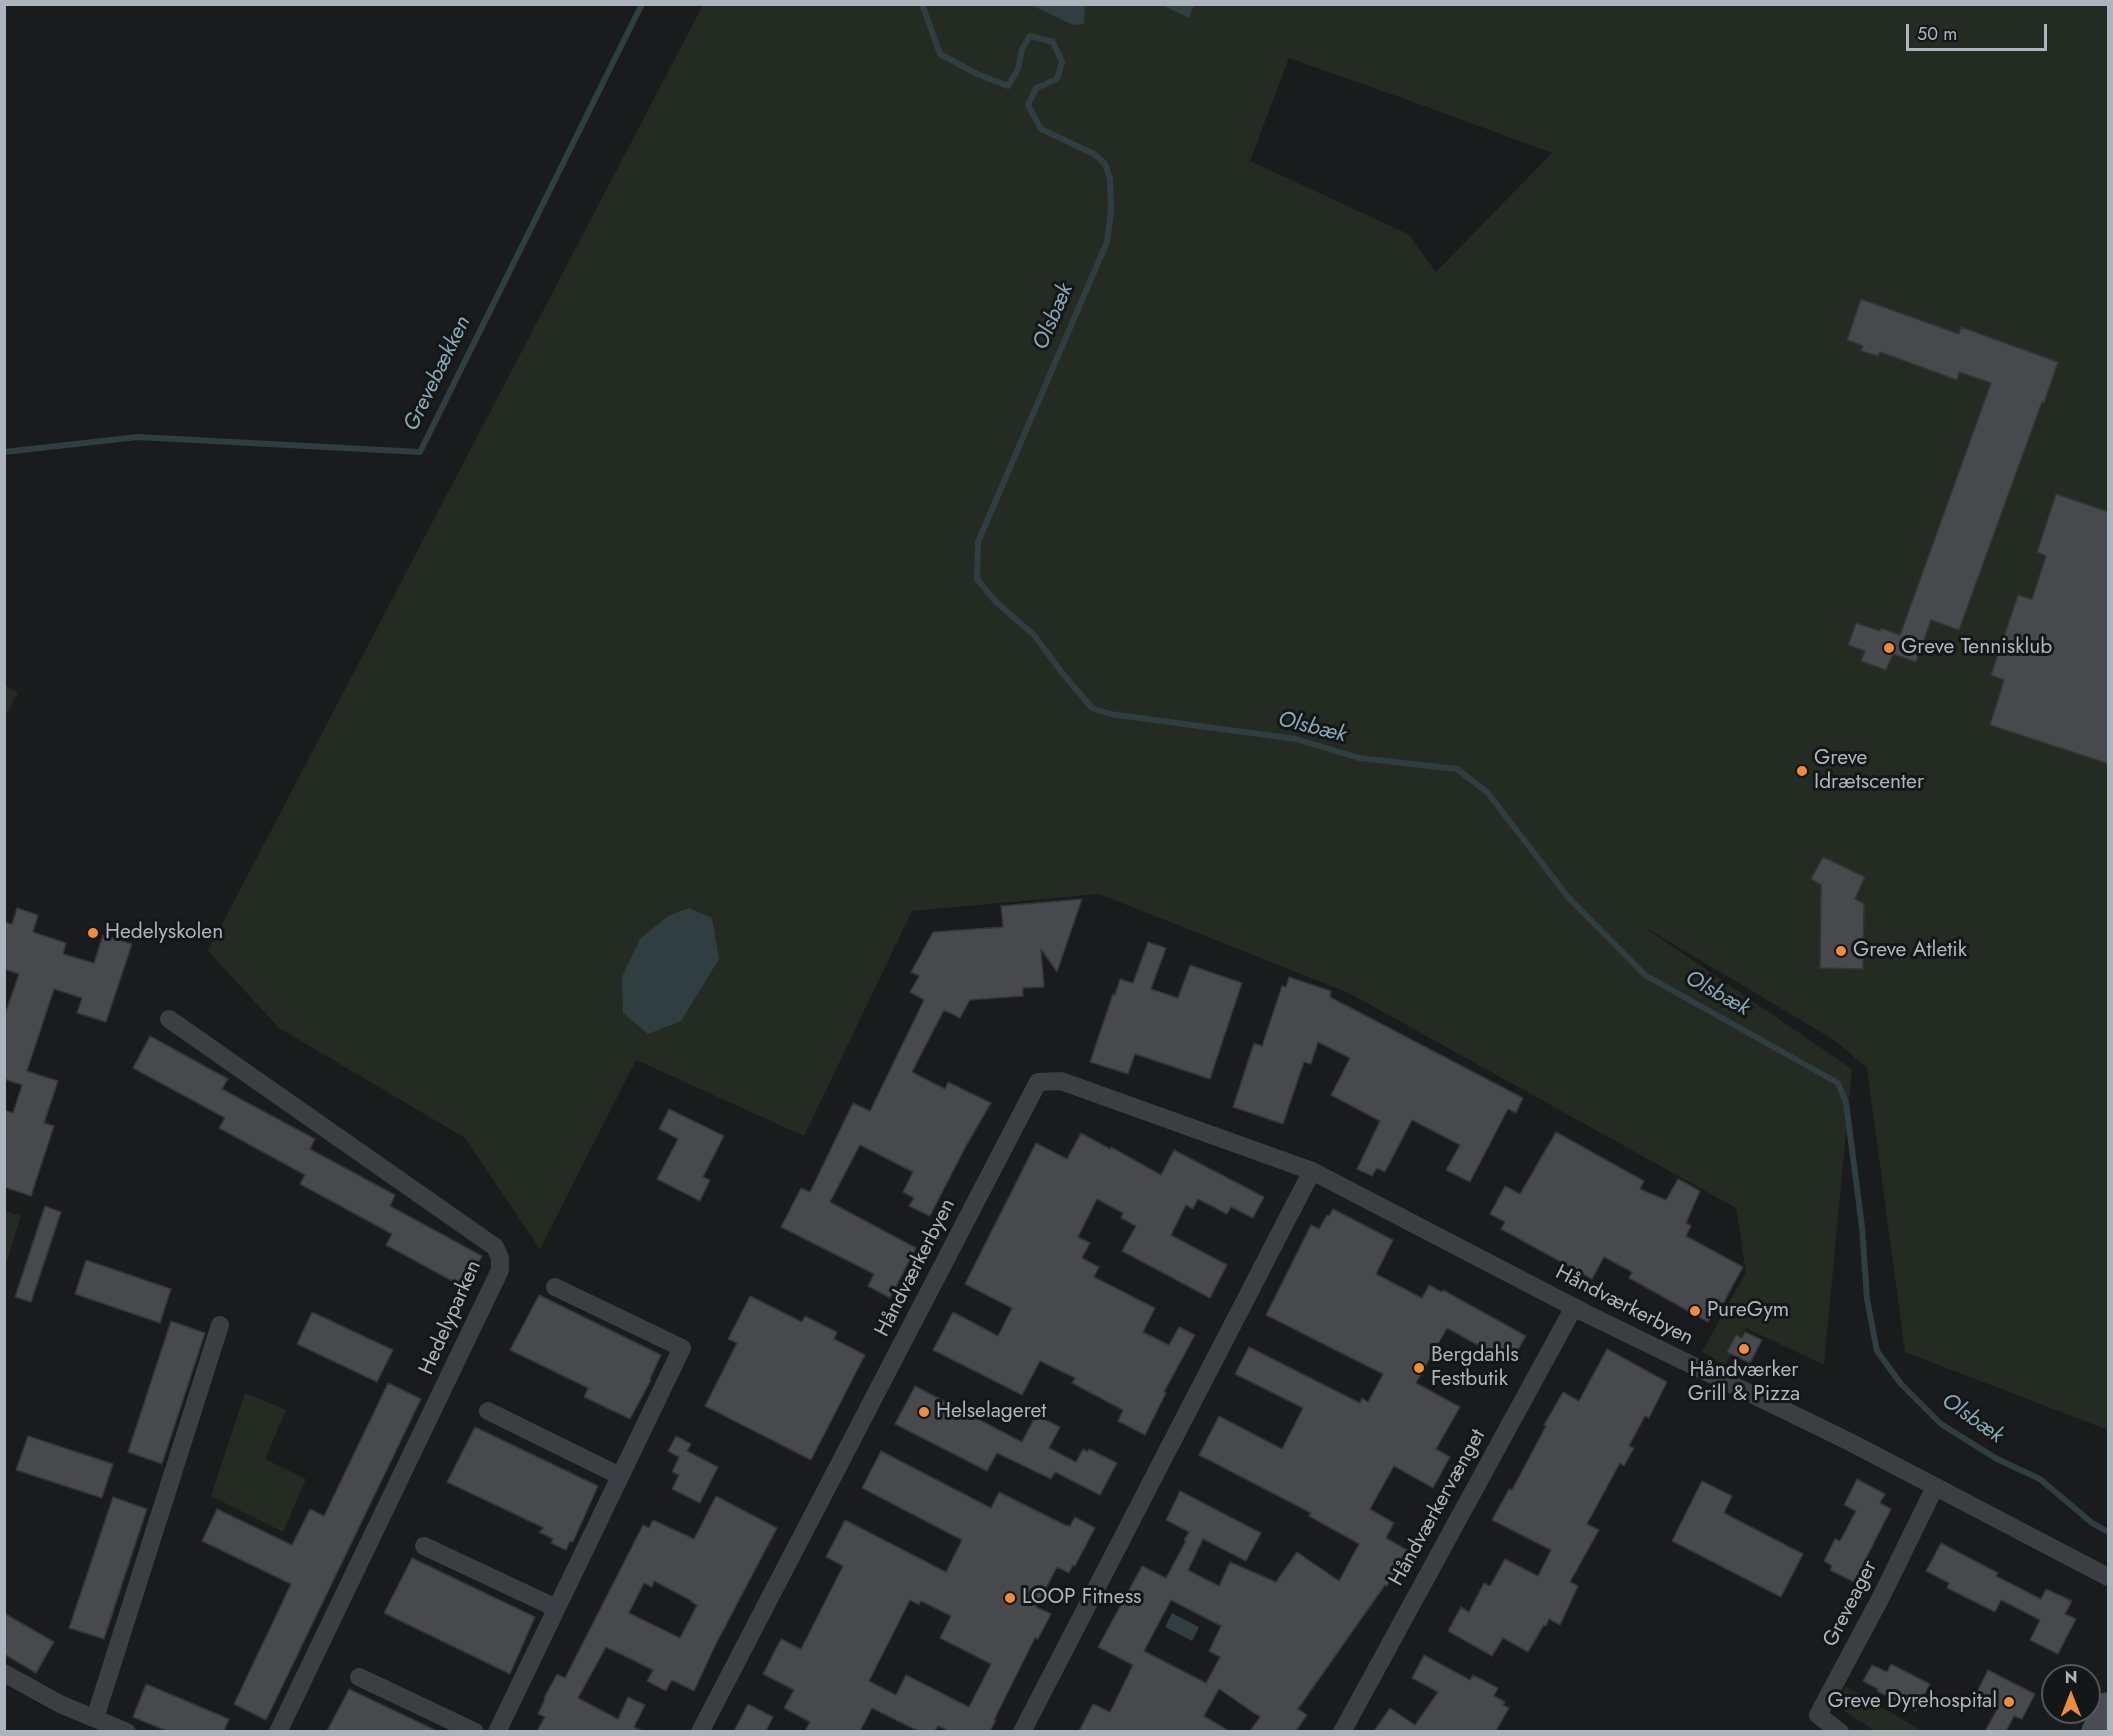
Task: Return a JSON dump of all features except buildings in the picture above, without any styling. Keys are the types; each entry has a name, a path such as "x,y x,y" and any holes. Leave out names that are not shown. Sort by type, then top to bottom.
{"street":[{"name":"Hedelyparken","path":"170,1019 495,1247 500,1258 500,1270 471,1333 278,1731"},
{"name":"Håndværkerbyen","path":"700,1731 1038,1082 1061,1081 1312,1171 1574,1307 1850,1442 2109,1578"},
{"path":"1022,1731 1312,1171"},
{"path":"497,1731 682,1348 555,1287"},
{"name":"Håndværkervænget","path":"1342,1731 1574,1307"},
{"path":"94,1718 220,1325"},
{"path":"488,1411 620,1476"},
{"name":"Greveager","path":"1840,1731 1818,1715 1881,1597 1935,1487"},
{"path":"424,1546 556,1608"},
{"path":"4,1673 60,1704 126,1731"},
{"path":"359,1677 475,1731"},
{"path":"2094,1731 2109,1705"}],"shaded area":[{"path":"703,5 2108,5 2108,1430 1905,1352 1867,1068 1834,1040 1641,925 1852,1069 1824,1365 1746,1328 1725,1365 1702,1352 1746,1272 1736,1208 1349,993 1099,894 912,911 804,1136 636,1060 540,1249 465,1138 279,1028 208,951","holes":["1289,58 1552,153 1436,272 1408,234 1250,161"]},
{"path":"1031,5 1085,5 1084,24 1073,25"},
{"path":"1162,5 1194,5 1189,18"},
{"path":"5,685 18,693 5,717"},
{"path":"689,908 712,918 719,959 681,1021 648,1034 623,1013 622,977 640,939 668,916"},
{"path":"4,1211 21,1216 5,1267"},
{"path":"245,1393 286,1410 265,1459 306,1479 283,1532 211,1496"},
{"path":"1172,1613 1199,1627 1192,1641 1165,1627"},
{"path":"1846,1686 1922,1731 1875,1731 1844,1711 1840,1698"}],"waterway":[{"name":"Grevebækken","path":"4,452 138,437 420,452 642,4"},
{"name":"Olsbæk","path":"922,4 940,54 977,74 1008,86 1018,69 1022,49 1030,36 1053,42 1062,62 1057,79 1036,88 1028,105 1041,129 1094,154 1105,164 1110,179 1111,210 1107,242 978,542 977,579 996,602 1034,635 1092,708 1110,714 1296,739 1359,758 1457,769 1487,792 1568,897 1645,975 1838,1083 1846,1103 1862,1227 1867,1299 1877,1351 1901,1384 1941,1424 1997,1459 2040,1479 2092,1523 2108,1532"}],"place":[{"name":"Greve Tennisklub","path":"1889,648"},
{"name":"Greve Idrætscenter","path":"1802,771"},
{"name":"Hedelyskolen","path":"93,933"},
{"name":"Greve Atletik","path":"1841,951"},
{"name":"PureGym","path":"1695,1311"},
{"name":"Håndværker Grill & Pizza","path":"1744,1349"},
{"name":"Bergdahls Festbutik","path":"1419,1368"},
{"name":"Helselageret","path":"924,1412"},
{"name":"LOOP Fitness","path":"1010,1598"},
{"name":"Greve Dyrehospital","path":"2009,1702"}]}
